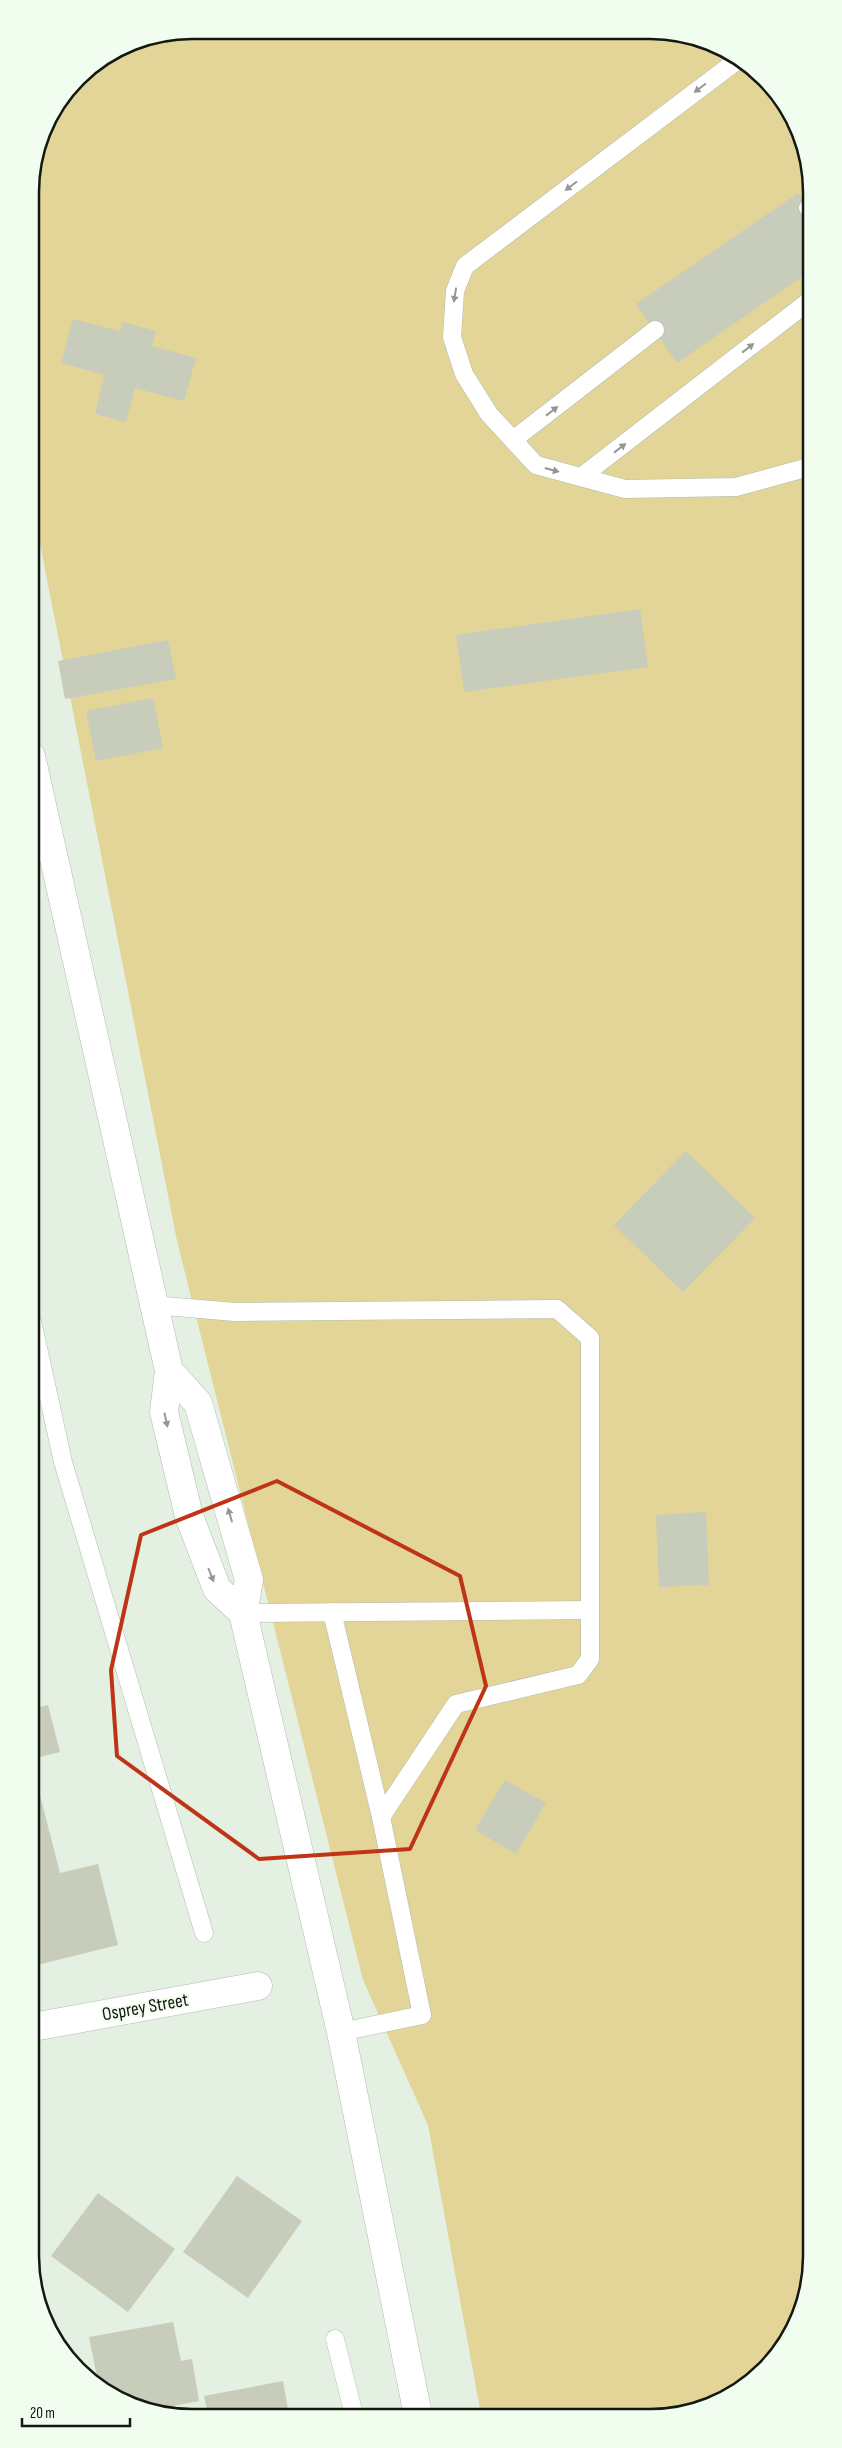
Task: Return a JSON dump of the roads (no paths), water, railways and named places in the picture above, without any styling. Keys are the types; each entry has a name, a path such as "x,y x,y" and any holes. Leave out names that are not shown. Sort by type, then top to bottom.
{"street":[{"path":"39,792 169,1372 164,1412 189,1516 217,1589 243,1613"},
{"path":"169,1372 198,1403 249,1580 243,1613 341,2032 417,2409"},
{"name":"Osprey Street","path":"39,2026 258,1986"}],"lane":[{"path":"733,63 466,266 455,291 452,337 464,374 489,414 536,465 625,489 736,487 803,469"},
{"path":"581,477 803,306"},
{"path":"513,440 655,330"},
{"path":"153,1305 235,1312 557,1309 590,1338 590,1659 578,1675 456,1704 381,1817"},
{"path":"39,1353 63,1462 204,1932"},
{"path":"243,1613 590,1610"},
{"path":"332,1612 381,1817 422,2014 341,2032"},
{"path":"335,2340 352,2409"}]}
